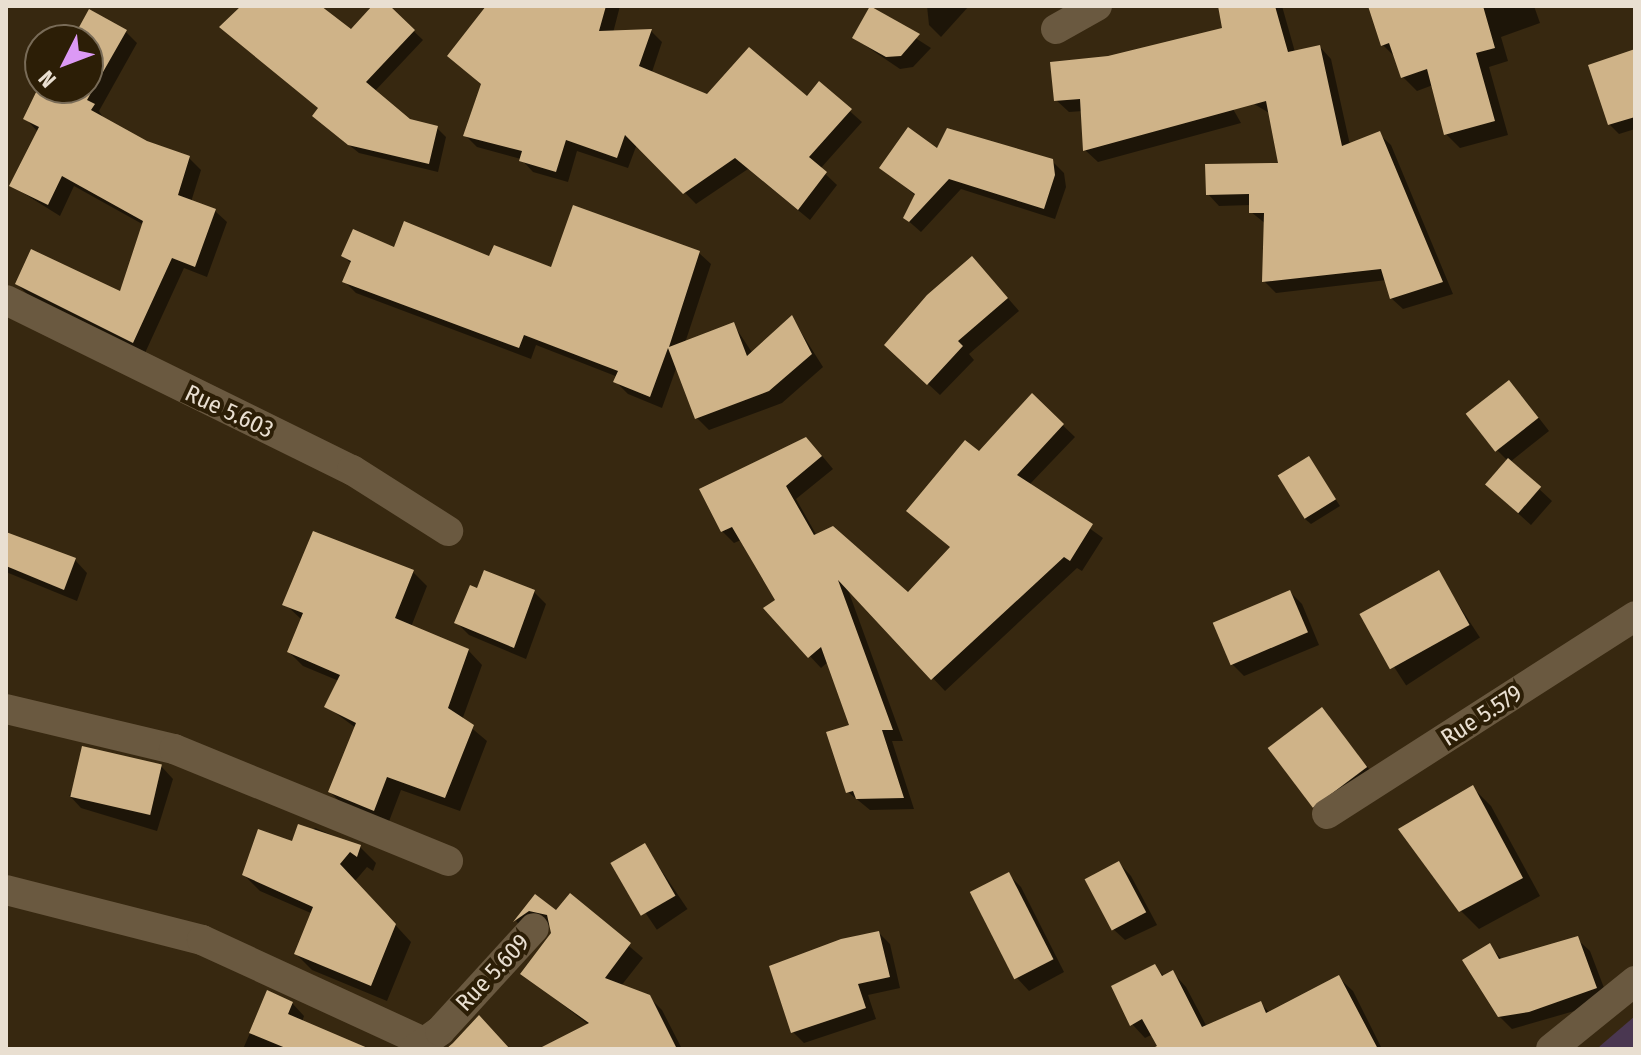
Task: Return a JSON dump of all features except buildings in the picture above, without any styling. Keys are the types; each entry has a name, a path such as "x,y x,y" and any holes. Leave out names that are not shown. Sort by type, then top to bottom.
{"street":[{"path":"1056,29 1097,6"},
{"name":"Rue 5.603","path":"6,300 352,470 448,531"},
{"name":"Rue 5.579","path":"1327,814 1635,616"},
{"path":"6,709 174,749 448,861"},
{"path":"6,890 202,940 419,1045"},
{"name":"Rue 5.609","path":"419,1045 440,1031 534,928"},
{"path":"1551,1049 1635,981"}],"shaded area":[{"path":"1635,1016 1635,1049 1598,1049 1600,1046"}]}
